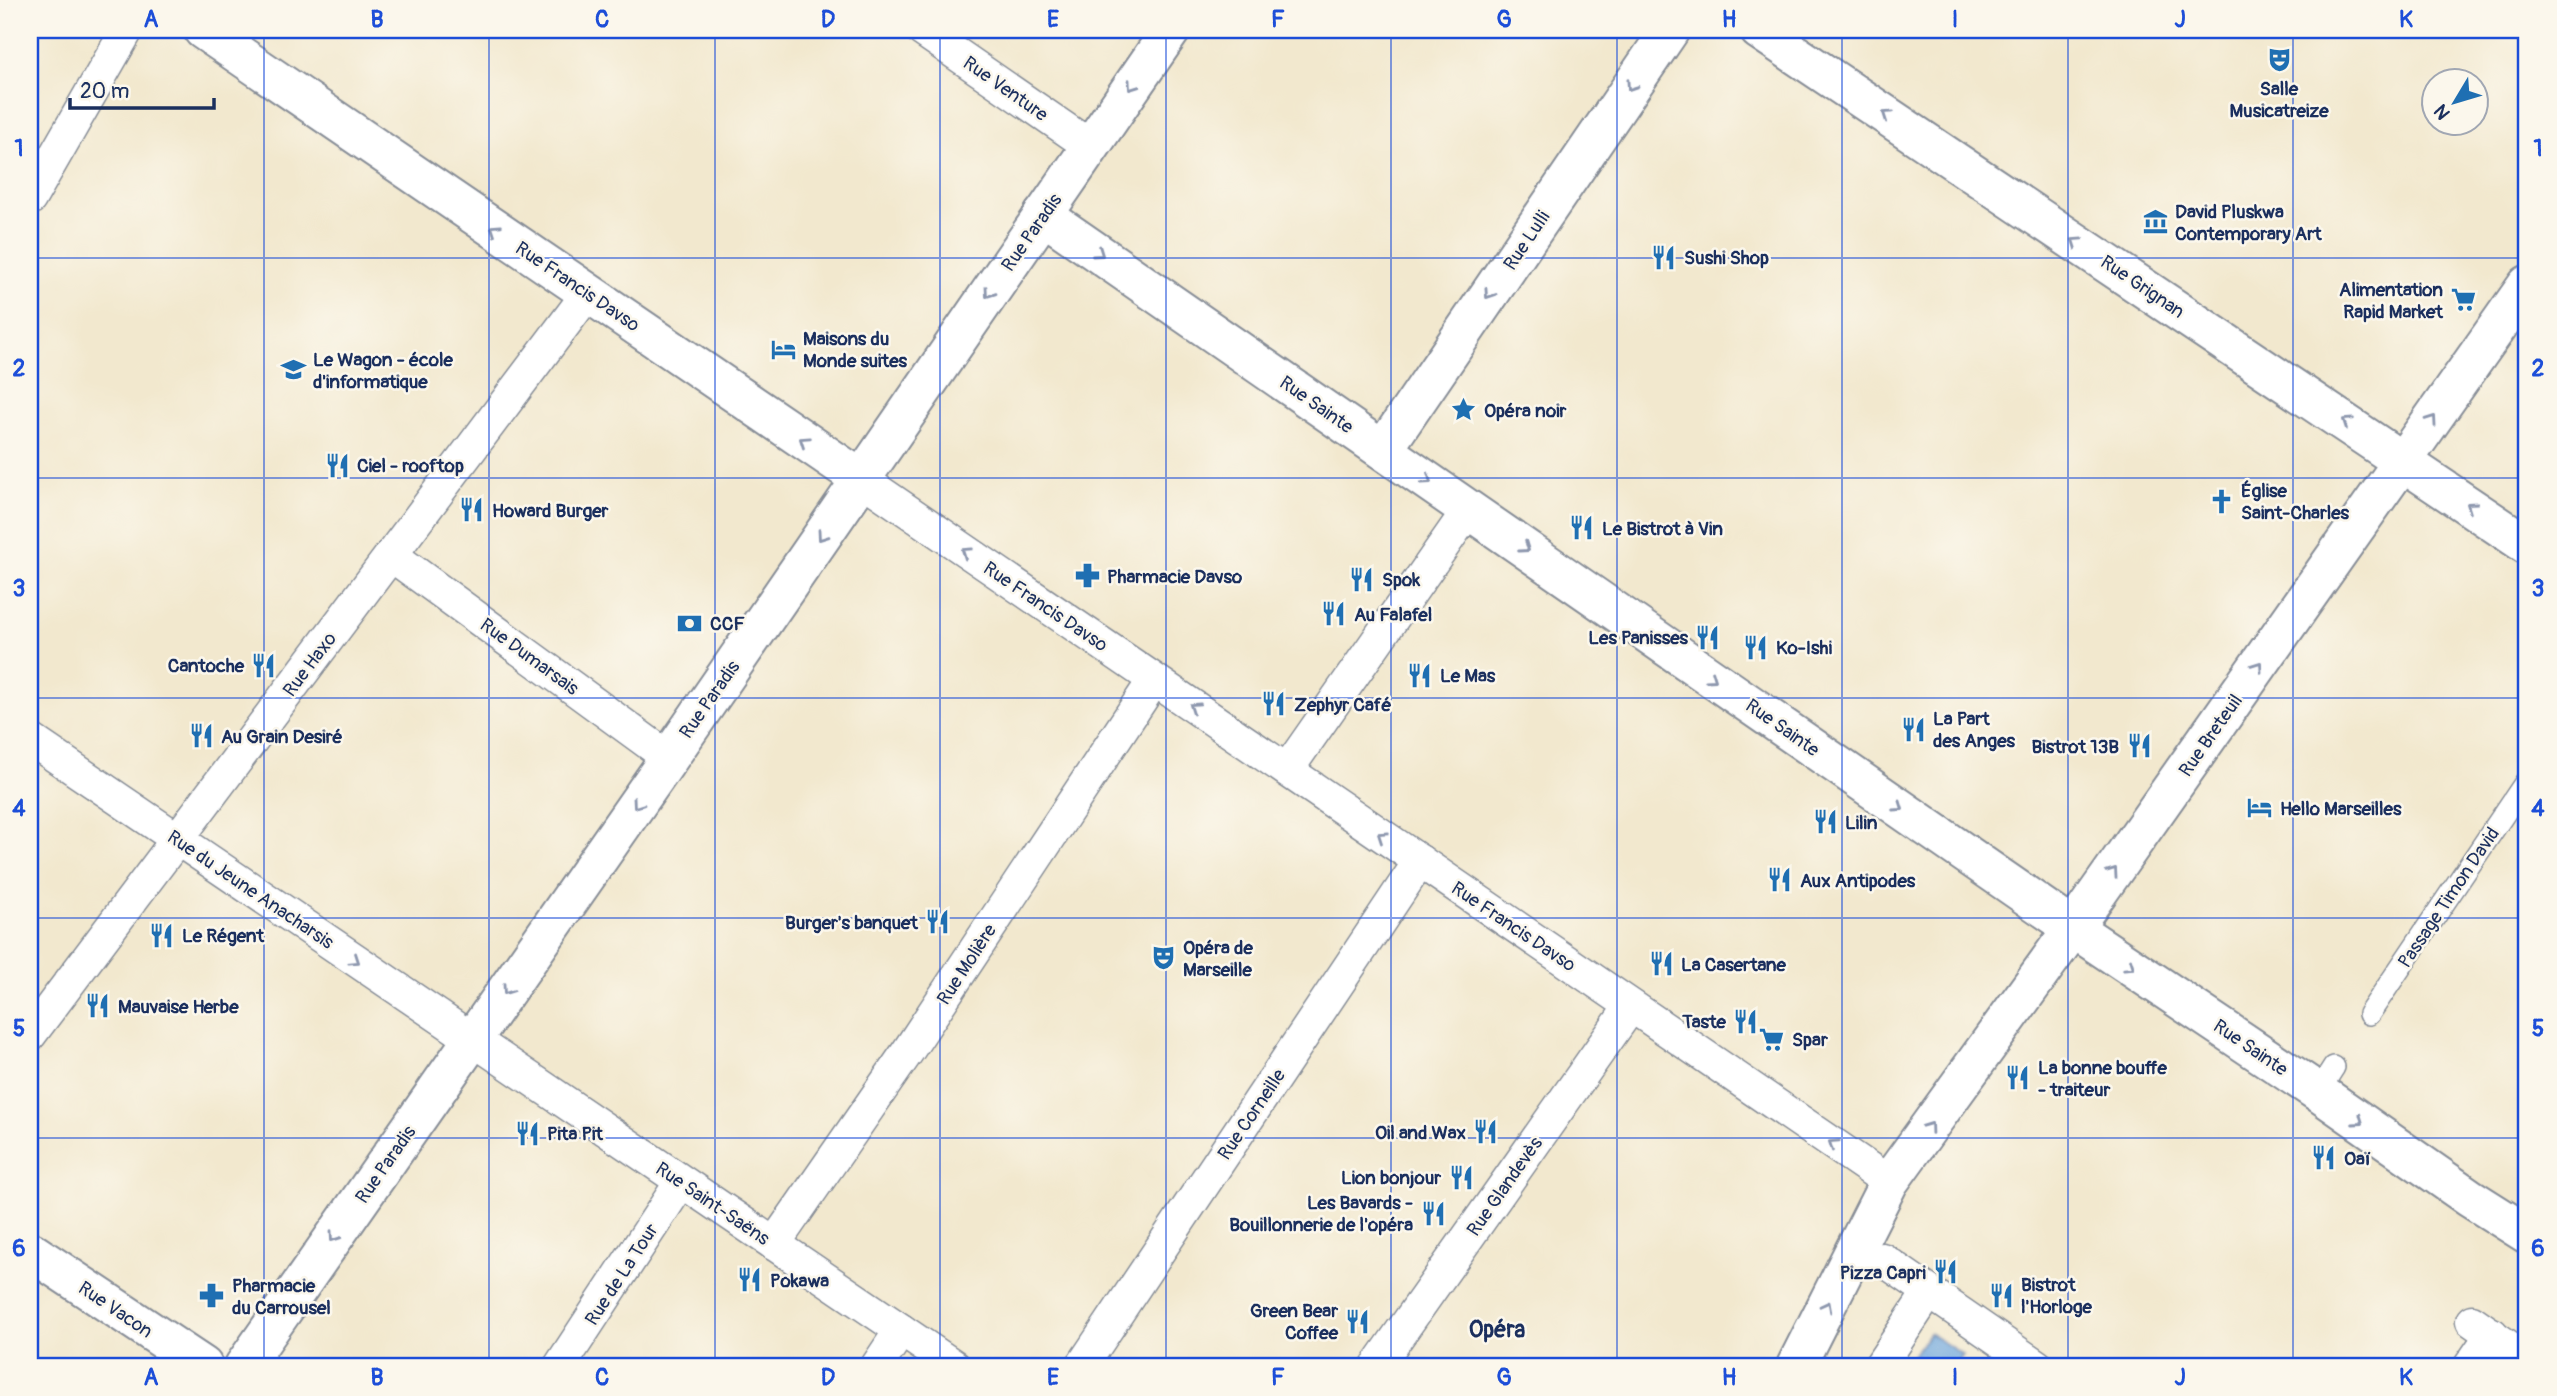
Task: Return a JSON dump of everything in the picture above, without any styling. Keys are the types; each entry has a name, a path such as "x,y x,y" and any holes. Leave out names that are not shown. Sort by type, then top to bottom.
{"street":[{"path":"30,199 127,30"},
{"name":"Rue Francis Davso","path":"203,30 1889,1182"},
{"name":"Rue Venture","path":"922,30 1090,146"},
{"name":"Rue Paradis","path":"244,1366 1171,30"},
{"name":"Rue Lulli","path":"1383,450 1670,30"},
{"name":"Rue Grignan","path":"1759,30 2527,545"},
{"name":"Rue Sainte","path":"1043,215 2073,928 2326,1079 2470,1198 2527,1234"},
{"name":"Rue Breteuil","path":"1796,1366 1889,1182 2073,928 2527,285"},
{"name":"Rue Haxo","path":"30,1035 587,293"},
{"path":"1287,770 1469,509"},
{"name":"Rue Dumarsais","path":"391,555 668,758"},
{"name":"Rue Molière","path":"774,1244 908,1051 1154,680"},
{"name":"Rue du Jeune Anacharsis","path":"30,739 471,1040"},
{"name":"Rue Corneille","path":"1082,1366 1420,862"},
{"name":"Rue Glandevès","path":"1377,1366 1631,1006"},
{"name":"Rue Saint-Saëns","path":"471,1040 954,1366"},
{"name":"Rue de La Tour","path":"560,1366 681,1182"},
{"name":"Rue Vacon","path":"30,1251 203,1366"},
{"path":"1882,1259 2037,1366"},
{"path":"1880,1366 1929,1292"},
{"path":"877,1366 901,1330"},
{"path":"2470,1366 2492,1335"}],"lane":[{"name":"Passage Timon David","path":"2369,1014 2527,780"}],"water":[{"path":"1929,1333 1963,1355 1955,1366 1905,1366"}],"place":[{"name":"Salle Musicatreize","path":"2279,60"},
{"name":"David Pluskwa Contemporary Art","path":"2155,222"},
{"name":"Sushi Shop","path":"1664,257"},
{"name":"Alimentation Rapid Market","path":"2463,300"},
{"name":"Maisons du Monde suites","path":"783,349"},
{"name":"Le Wagon - école d'informatique","path":"293,370"},
{"name":"Opéra noir","path":"1464,410"},
{"name":"Ciel - rooftop","path":"337,465"},
{"name":"Église Saint-Charles","path":"2221,501"},
{"name":"Howard Burger","path":"472,510"},
{"name":"Le Bistrot à Vin","path":"1582,528"},
{"name":"Pharmacie Davso","path":"1087,576"},
{"name":"Spok","path":"1362,579"},
{"name":"Au Falafel","path":"1334,614"},
{"name":"CCF","path":"690,623"},
{"name":"Les Panisses","path":"1708,637"},
{"name":"Ko-Ishi","path":"1756,647"},
{"name":"Cantoche","path":"264,665"},
{"name":"Le Mas","path":"1420,675"},
{"name":"Zephyr Café","path":"1274,704"},
{"name":"La Part des Anges","path":"1913,729"},
{"name":"Au Grain Desiré","path":"201,736"},
{"name":"Bistrot 13B","path":"2139,746"},
{"name":"Hello Marseilles","path":"2260,808"},
{"name":"Lilin","path":"1825,822"},
{"name":"Aux Antipodes","path":"1780,880"},
{"name":"Burger's banquet","path":"938,922"},
{"name":"Le Régent","path":"162,935"},
{"name":"Opéra de Marseille","path":"1163,958"},
{"name":"La Casertane","path":"1661,964"},
{"name":"Mauvaise Herbe","path":"98,1006"},
{"name":"Taste","path":"1746,1021"},
{"name":"Spar","path":"1772,1039"},
{"name":"La bonne bouffe - traiteur","path":"2018,1078"},
{"name":"Oil and Wax","path":"1486,1132"},
{"name":"Pita Pit","path":"527,1133"},
{"name":"Oaï","path":"2324,1158"},
{"name":"Lion bonjour","path":"1461,1177"},
{"name":"Les Bavards - Bouillonnerie de l'opéra","path":"1433,1213"},
{"name":"Pizza Capri","path":"1946,1272"},
{"name":"Pokawa","path":"750,1280"},
{"name":"Bistrot l'Horloge","path":"2001,1295"},
{"name":"Pharmacie du Carrousel","path":"212,1296"},
{"name":"Green Bear Coffee","path":"1358,1321"}],"district":[{"name":"Opéra","path":"1497,1329"}]}
